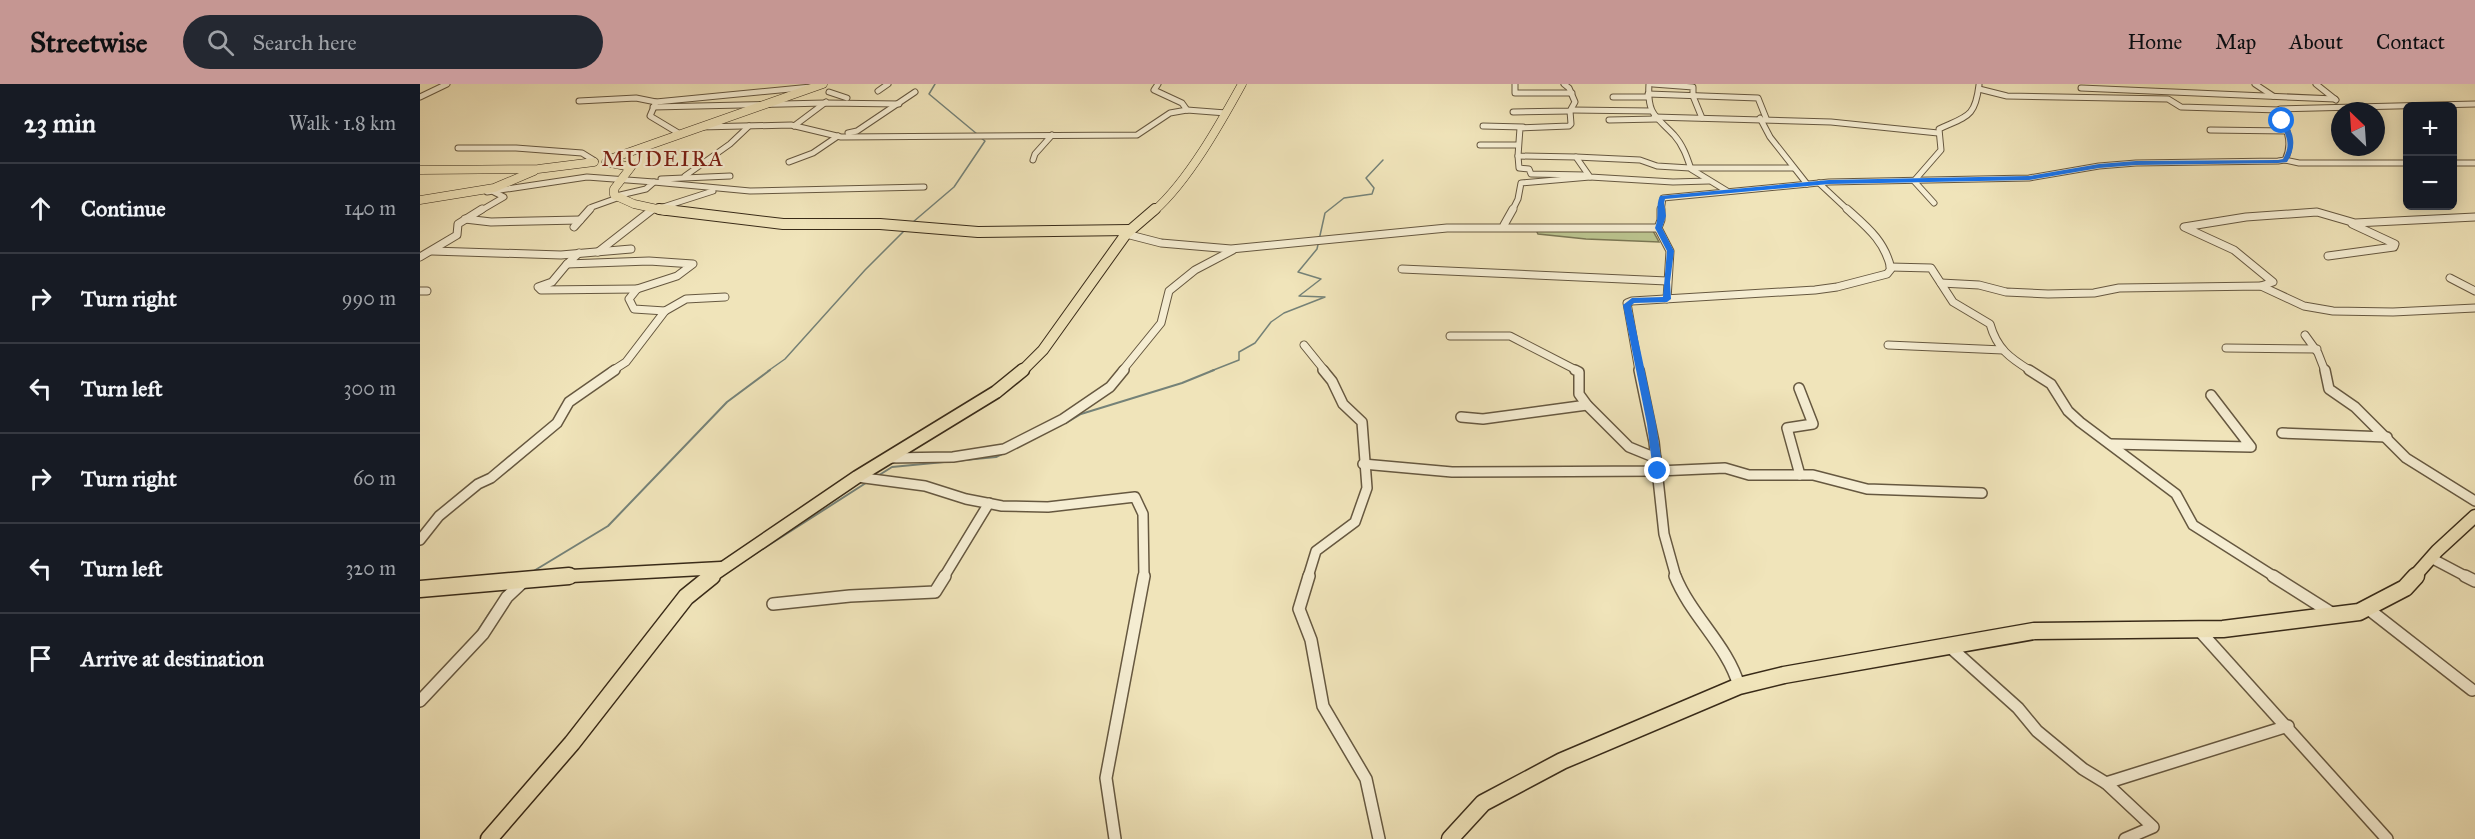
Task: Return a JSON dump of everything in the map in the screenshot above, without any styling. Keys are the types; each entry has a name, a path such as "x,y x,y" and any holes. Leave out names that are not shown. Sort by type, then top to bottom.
{"main road":[{"path":"420,170 538,169 595,161 596,164 756,105 823,84"},
{"path":"489,839 572,743 686,597 721,568 857,477 996,392 1043,350 1128,232 1171,196 1242,84"},
{"path":"608,160 610,165 631,167 614,189 618,196 634,204 655,209 783,224 904,225 978,232 1128,232"},
{"path":"420,200 482,192 538,169"},
{"path":"1450,839 1483,803 1562,761 1739,686 1784,675 2034,631 2223,629 2359,612 2405,588 2431,558 2475,516"},
{"path":"420,589 597,573 721,568"}],"street":[{"path":"420,97 447,84"},
{"path":"754,91 763,84"},
{"path":"878,90 888,84"},
{"path":"1158,84 1154,90 1182,103 1187,110"},
{"path":"1515,84 1515,93 1572,93"},
{"path":"1484,126 1569,126 1571,110 1575,102 1572,93 1564,84"},
{"path":"1702,118 1693,96 1693,87 1651,84 1648,95 1654,116 1676,138 1687,156 1690,168 1727,191"},
{"path":"2255,84 2274,96"},
{"path":"2316,84 2339,102"},
{"path":"1914,181 1941,150 1939,129 1970,116 1977,106 1979,86 2007,96 2168,99 2181,107 2279,110 2331,108"},
{"path":"655,104 702,93 813,87"},
{"path":"2081,88 2335,99"},
{"path":"754,91 756,105"},
{"path":"794,126 825,103 846,98 829,92"},
{"path":"789,162 813,153 834,135 857,131 915,92"},
{"path":"1613,110 1612,98 1648,95 1758,98 1770,137 1807,184"},
{"path":"579,101 636,99 655,104 899,104"},
{"path":"655,104 650,116 681,134"},
{"path":"2385,106 2475,104"},
{"path":"700,127 794,126 834,135 1137,135 1170,113 1187,110 1226,112"},
{"path":"1513,112 1613,110 1654,116 1858,123 1938,133"},
{"path":"2279,110 2277,111 2292,140 2291,151 2285,160"},
{"path":"1609,120 1654,116"},
{"path":"685,176 730,144 749,126"},
{"path":"1525,127 1519,129 1519,168 1529,169 1531,174 1673,182 1709,181"},
{"path":"2210,130 2287,131"},
{"path":"1033,160 1035,154 1052,135"},
{"path":"1480,145 1518,145"},
{"path":"458,148 516,148 582,153 595,161"},
{"path":"1518,156 1640,160 1657,166 1690,168 1793,168"},
{"path":"1576,157 1589,176"},
{"path":"1658,228 1663,216 1660,203 1663,198 1807,184 2029,178 2099,166 2136,163 2285,160 2299,163 2403,163"},
{"path":"2457,163 2475,163"},
{"path":"574,227 592,207 618,196 646,189 653,182 685,176 730,176"},
{"path":"1504,225 1518,199 1521,183 1538,180 1576,181 1589,176"},
{"path":"482,192 587,177 715,190 778,192 924,187"},
{"path":"1914,181 1934,203"},
{"path":"1739,686 1735,671 1687,599 1673,570 1663,528 1656,458 1627,305 1632,301 1826,289 1882,276 1889,272 1890,267 1882,242 1857,223 1821,189 1819,183"},
{"path":"598,252 655,209 715,190"},
{"path":"420,257 457,235 458,224 463,219 504,196 491,191"},
{"path":"1941,283 1979,285 2006,292 2048,294 2094,293 2119,288 2261,286 2273,282 2247,258 2229,247 2190,232 2184,227 2246,218 2317,212 2347,222 2395,244 2394,247 2328,256"},
{"path":"2347,222 2475,217"},
{"path":"463,219 491,222 580,220"},
{"path":"1128,232 1195,247 1235,249 1295,245 1396,232 1504,225 1658,228"},
{"path":"1658,228 1670,251 1667,299"},
{"path":"432,251 484,254 579,253 631,249"},
{"path":"890,458 953,457 1004,448 1063,419 1110,387 1161,323 1169,291 1195,270 1235,249"},
{"path":"567,264 649,261 693,264 677,276 637,289 556,291 541,290 538,287 552,282 561,274 562,268 579,253"},
{"path":"1890,267 1928,267 1953,302 1990,324 1994,339 2002,350 2016,363 2051,384 2068,411 2176,494 2183,502 2186,518 2193,525 2335,615"},
{"path":"1402,269 1667,282"},
{"path":"2450,278 2475,291"},
{"path":"2261,286 2304,306 2333,311 2393,312 2475,308"},
{"path":"637,289 629,299 634,309 665,311"},
{"path":"420,540 430,531 439,516 478,484 491,478 557,423 569,402 626,362 665,311 686,299 725,297"},
{"path":"2305,335 2317,349 2325,367 2329,389 2355,407 2406,458 2475,501"},
{"path":"1450,336 1510,336 1579,372 1580,394 1587,405 1629,447 1656,458"},
{"path":"1304,345 1332,381 1343,404 1362,422 1363,464 1367,488 1355,522 1316,551 1299,609 1311,640 1323,706 1366,779 1379,839"},
{"path":"1888,345 2002,350"},
{"path":"2226,348 2317,349"},
{"path":"1798,388 1813,424 1787,428 1800,475"},
{"path":"2110,444 2251,447 2211,395"},
{"path":"1461,417 1483,419 1587,405"},
{"path":"2282,433 2387,437"},
{"path":"1363,464 1452,472 1658,471 1725,468 1749,475 1813,475 1867,489 1982,493"},
{"path":"857,477 925,486 989,503 1048,507 1136,497 1143,514 1144,575 1106,778 1116,839"},
{"path":"773,604 850,596 935,592 989,503"},
{"path":"2431,558 2475,581"},
{"path":"420,701 483,634 507,597 527,578"},
{"path":"2367,608 2472,690"},
{"path":"2198,629 2288,726 2387,839"},
{"path":"1950,647 2018,708 2037,731 2083,769 2106,783 2153,827 2125,839"},
{"path":"2106,783 2288,726"}],"green space":[{"path":"1536,230 1653,231 1659,242 1586,239 1538,234"}],"waterway":[{"path":"935,84 929,94 977,134"},
{"path":"913,222 954,187 985,141 981,138"},
{"path":"1211,371 1239,360 1239,352 1255,343 1271,322 1284,313 1325,297 1299,296 1321,279 1298,272 1317,249 1325,213 1344,198 1372,194 1374,188 1366,178 1383,160"},
{"path":"768,371 785,359 865,270 905,230"},
{"path":"532,572 608,526 727,402 770,370"},
{"path":"1066,423 1081,414 1182,383 1214,370"},
{"path":"876,477 892,467 996,457 1061,425"},
{"path":"747,559 869,481"},
{"path":"477,633 492,610"}],"district":[{"name":"MUDEIRA","path":"663,158"}],"route":[{"path":"1658,471 1627,303 1667,299 1668,268 1671,256 1658,228 1663,216 1661,199 1677,195 1829,182 2029,178 2070,170 2136,163 2278,161 2285,160 2291,151 2292,140 2282,121"}]}
